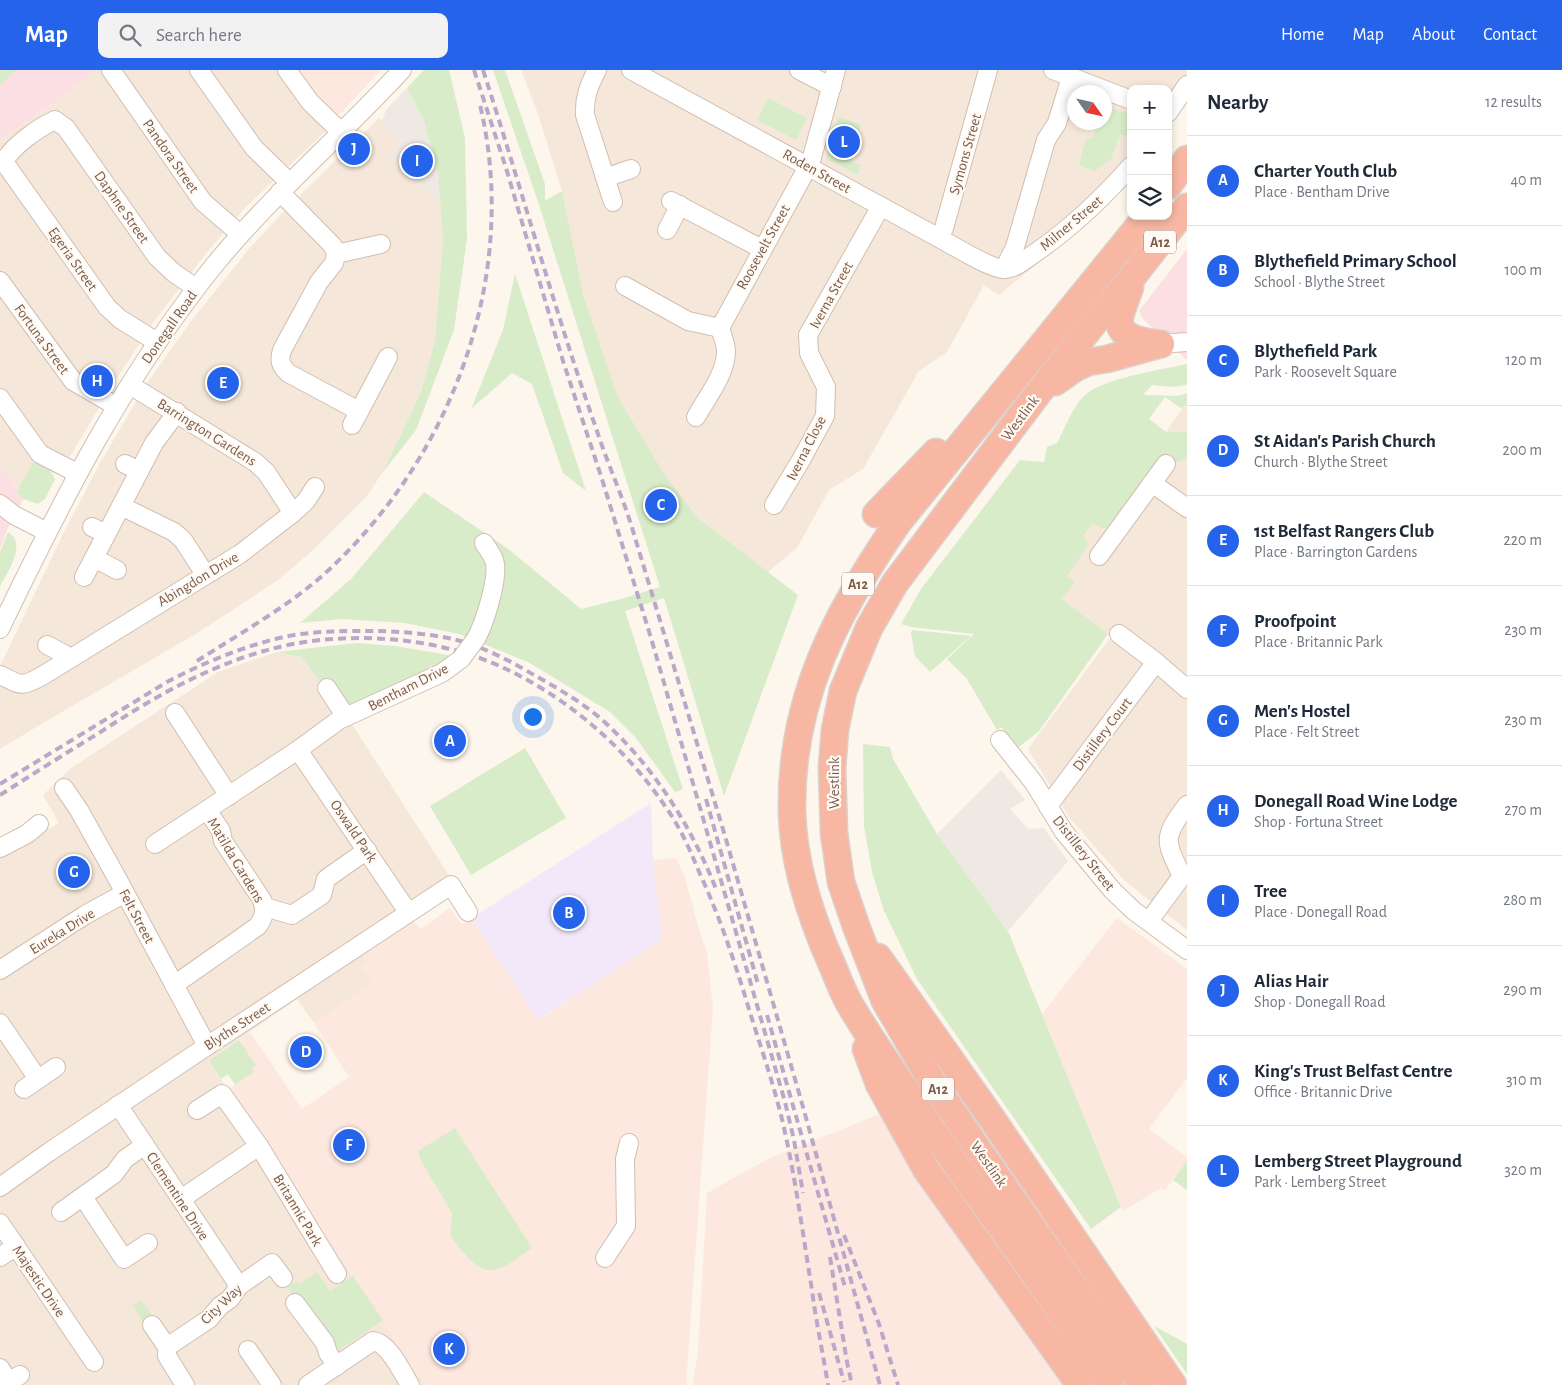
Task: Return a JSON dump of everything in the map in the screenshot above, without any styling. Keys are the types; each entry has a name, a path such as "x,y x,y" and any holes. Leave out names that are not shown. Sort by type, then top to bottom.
{"highway":[{"path":"1172,180 1187,159"},
{"name":"Westlink","path":"1143,1385 981,1154 928,1075 885,1001 856,926 842,882 834,833 832,768 835,730 843,691 854,660 869,628 895,583 1039,392 1187,207"},
{"name":"Westlink","path":"1111,1385 960,1170 848,1001 824,946 805,894 796,853 792,812 793,774 798,734 821,656 841,612 862,576 899,521 1144,220"},
{"path":"1133,276 1120,318 1120,326 1130,336 1162,344"},
{"path":"1039,392 1075,368 1088,362 1107,359 1162,344"},
{"path":"876,514 955,434 980,423"},
{"path":"856,926 992,1118 1173,1385"},
{"path":"848,1001 879,1084 926,1169 1080,1385"}],"street":[{"name":"Pandora Street","path":"111,70 203,202 240,234"},
{"path":"199,70 254,148 333,246 336,254 334,263 319,282 282,350 280,359 282,366 288,373 355,418 388,356"},
{"path":"287,70 310,102 342,133"},
{"name":"Donegall Road","path":"0,629 77,473 156,342 196,288 240,234 342,133 402,70"},
{"path":"597,70 588,88 584,104 585,115 613,202"},
{"name":"Roden Street","path":"631,70 939,238 989,264 1004,269"},
{"path":"799,70 832,87"},
{"name":"Roosevelt Street","path":"720,328 808,166 836,70"},
{"name":"Symons Street","path":"939,238 944,228 988,70"},
{"path":"1053,70 1127,98"},
{"path":"1004,269 1015,247 1046,140 1057,123 1071,76"},
{"path":"1172,107 1187,85"},
{"name":"Daphne Street","path":"4,162 8,153 42,126 55,120 66,128 158,257 174,273 196,288"},
{"name":"Egeria Street","path":"4,162 107,307 120,319 156,342"},
{"path":"605,178 631,169"},
{"name":"Milner Street","path":"1004,269 1012,268 1023,262 1051,242 1111,189 1127,171"},
{"path":"667,230 676,203 762,249"},
{"name":"Iverna Street","path":"826,387 809,353 808,335 881,206"},
{"path":"336,254 381,244"},
{"name":"Fortuna Street","path":"0,280 73,381 116,406"},
{"path":"626,286 688,322 720,328 726,349 725,362 719,378 696,417"},
{"path":"1162,344 1187,342"},
{"name":"Barrington Gardens","path":"130,385 261,466 293,513"},
{"name":"Iverna Close","path":"774,506 825,416 826,387"},
{"path":"0,398 40,454 77,473"},
{"path":"84,577 94,558 99,530 121,506 132,468 154,443 176,412"},
{"path":"1100,546 1166,464"},
{"path":"1152,483 1187,508"},
{"name":"Abingdon Drive","path":"0,675 18,684 28,684 240,554 293,513 306,501 315,486"},
{"path":"0,504 14,515 48,532"},
{"path":"121,506 174,532 183,540 205,574"},
{"name":"Bentham Drive","path":"155,844 346,717 442,673 461,659 481,628 494,588 495,560 484,543"},
{"path":"94,558 117,570"},
{"path":"1119,634 1156,662 1187,690"},
{"path":"46,645 64,654 69,659"},
{"name":"Distillery Court","path":"1048,806 1156,662"},
{"path":"327,688 346,717"},
{"path":"175,713 229,796"},
{"name":"Distillery Street","path":"1000,740 1034,783 1064,832 1113,891 1134,911 1187,950"},
{"name":"Oswald Park","path":"298,750 408,912"},
{"name":"Felt Street","path":"64,788 79,810 207,1046"},
{"path":"1149,921 1184,875 1168,848 1169,834 1187,805"},
{"name":"Matilda Gardens","path":"174,985 258,926 263,918 265,908 262,900 223,841 221,831 207,810"},
{"path":"0,848 27,834 39,824"},
{"path":"265,908 292,915 322,895 326,879 367,850"},
{"name":"Blythe Street","path":"0,1187 118,1105 451,885 468,912"},
{"name":"Eureka Drive","path":"0,970 85,915 125,893"},
{"path":"0,1023 31,1084 56,1067"},
{"name":"Britannic Park","path":"197,1110 222,1094 258,1146 337,1274"},
{"name":"Clementine Drive","path":"118,1105 238,1286"},
{"path":"605,1258 626,1226 625,1159 629,1143"},
{"path":"61,1212 114,1174 125,1159 145,1145"},
{"path":"181,1199 258,1146"},
{"path":"83,1197 124,1259 148,1244"},
{"name":"Majestic Drive","path":"0,1223 16,1246 72,1344 94,1362"},
{"path":"0,1257 16,1246"},
{"name":"City Way","path":"167,1347 209,1320 220,1306 230,1299 238,1286 272,1263 283,1278"},
{"path":"295,1303 324,1343 333,1359"},
{"path":"152,1325 167,1347 167,1356 184,1384"},
{"path":"308,1385 333,1359 373,1341 378,1342 387,1349 410,1385"},
{"path":"248,1350 272,1385"}],"shaded area":[{"path":"0,70 95,70 67,93 0,140"},
{"path":"95,70 279,70 329,128 244,209 208,251 153,323 115,381 71,455 53,473 33,462 17,491 0,466 0,140 67,93"},
{"path":"297,70 381,70 341,113 337,114 314,92"},
{"path":"521,70 1187,70 1187,88 1172,112 1172,85 1127,85 1127,174 1055,249 999,295 984,285 947,352 919,371 863,469 829,490 797,548 768,572 698,518 665,475 618,397 583,294 562,191 538,114"},
{"path":"407,88 424,121 438,172 441,203 389,156 403,141 382,121 386,110"},
{"path":"379,118 403,141 389,156 441,203 443,240 435,340 421,392 383,472 366,497 312,551 278,580 199,632 0,749 0,666 66,528 100,463 147,383 192,320 249,249 286,209"},
{"path":"1187,249 1187,360 1144,320 1139,311"},
{"path":"1187,403 1187,432 1166,432 1182,409"},
{"path":"1162,455 1175,463 1187,459 1187,930 1124,880 1069,817 1028,749 1111,637 1062,599 1066,576 1087,547 1083,536 1093,523 1107,529 1111,526"},
{"path":"0,466 23,499 8,528 0,549"},
{"path":"277,652 301,657 321,683 316,687 332,710 350,721 450,877 414,922 363,956 367,963 361,967 373,983 314,1023 297,999 211,1059 210,1063 425,1385 0,1385 0,854 59,823 43,795 71,768 218,672"},
{"path":"1001,770 1025,800 1010,809 1028,829 1044,828 1068,861 1008,931 937,834"},
{"path":"651,803 653,860 662,939 538,1020 472,918"},
{"path":"676,858 685,877 707,953 713,1008 686,1385 425,1385 228,1090 254,1072 252,1068 256,1065 239,1040 250,1032 302,1109 349,1077 314,1023 372,983 361,967 367,963 362,957 414,922 420,929 450,908 462,924 472,918 539,1020 662,939 653,860"},
{"path":"1117,918 1187,969 1187,1078 1149,1129 1187,1157 1187,1161 1165,1190 1161,1188 1123,1211 1042,1014"},
{"path":"887,1111 1016,1319 1065,1385 693,1385 698,1351 707,1193 770,1158"}],"green space":[{"path":"3,70 17,70 0,85 0,72"},
{"path":"424,70 449,70 465,138 467,239 454,330 416,430 383,472 421,392 435,340 443,240 438,172 424,121 407,88"},
{"path":"493,70 505,70 545,184 545,201 562,191 583,294 618,397 665,475 698,518 798,595 724,796 664,598 625,611 683,789 675,792 636,738 610,712 528,662 459,634 405,623 342,619 300,623 351,579 424,492 507,548 581,609 660,587 539,205"},
{"path":"768,98 807,118 796,140 757,120"},
{"path":"1112,108 1127,114 1127,136 1120,134 1111,159 1095,171 1079,166 1086,138 1092,139 1095,130 1112,130"},
{"path":"838,117 861,124 851,162 860,165 859,175 826,159"},
{"path":"515,274 586,491 563,473 532,384 512,373 471,409 503,330"},
{"path":"1187,364 1187,385 1173,387 1152,385 1143,395 1178,396 1187,393 1187,403 1182,409 1165,397 1149,419 1166,432 1187,432 1187,459 1175,463 1162,455 1111,527 1104,529 1093,523 1083,536 1087,541 1087,547 1067,576 1075,582 1062,599 1108,634 1039,731 1016,749 1001,727 997,730 967,679 947,659 974,634 911,627 901,624 921,589 1020,460 1044,462 1047,447 1057,443 1072,412 1084,396 1104,384"},
{"path":"33,462 50,471 55,479 45,499 38,504 23,499 17,491"},
{"path":"8,532 14,537 16,551 11,566 0,587 0,552"},
{"path":"912,630 971,636 930,672 915,656"},
{"path":"356,643 396,646 453,656 429,671 353,705 348,703 330,678 321,683 301,657 277,652"},
{"path":"863,744 890,747 893,759 937,834 1008,931 1121,1207 1091,1229 917,979 884,911 872,872 864,826"},
{"path":"525,748 566,818 471,875 430,806"},
{"path":"239,1040 256,1065 252,1068 254,1072 235,1085 228,1074 221,1079 210,1063 211,1059"},
{"path":"455,1128 532,1248 511,1263 498,1269 483,1269 477,1265 464,1254 450,1235 452,1213 421,1161 418,1151"},
{"path":"1187,1161 1187,1190 1173,1180"},
{"path":"317,1272 330,1291 353,1276 383,1320 339,1350 307,1306 301,1309 288,1287 296,1282 300,1283"},
{"path":"140,1301 143,1302 154,1318 145,1324 133,1306"},
{"path":"1154,1326 1187,1344 1187,1374"}],"railway":[{"path":"474,70 506,168 563,361 651,638 785,1102 803,1193"},
{"path":"483,70 567,341 601,444 633,531 725,836 880,1385"},
{"path":"197,661 277,610 322,576 368,530 407,478 439,422 465,362 482,299 491,235 490,170 480,105"},
{"path":"0,784 167,682 206,663 247,647 287,636 322,632 379,631 428,635 470,644 503,658 568,695 600,718 637,755 668,797 695,842 716,889"},
{"path":"0,795 138,708 199,675 242,658 293,644 355,638 387,639 449,649 506,669 555,697 600,732 620,751 657,795 681,832 713,904 740,980 780,1111 796,1188 828,1385"},
{"path":"706,799 758,984"},
{"path":"767,1015 845,1287"},
{"path":"844,1235 879,1324 898,1385"},
{"path":"830,1257 852,1385"},
{"path":"819,1293 844,1382"}],"place":[{"name":"Lemberg Street Playground","path":"844,142"},
{"name":"Alias Hair","path":"354,149"},
{"name":"Tree","path":"417,161"},
{"name":"Donegall Road Wine Lodge","path":"97,381"},
{"name":"1st Belfast Rangers Club","path":"223,383"},
{"name":"Blythefield Park","path":"661,505"},
{"name":"Charter Youth Club","path":"450,741"},
{"name":"Men's Hostel","path":"74,872"},
{"name":"Blythefield Primary School","path":"569,913"},
{"name":"St Aidan's Parish Church","path":"306,1052"},
{"name":"Proofpoint","path":"349,1145"},
{"name":"King's Trust Belfast Centre","path":"449,1349"}]}
